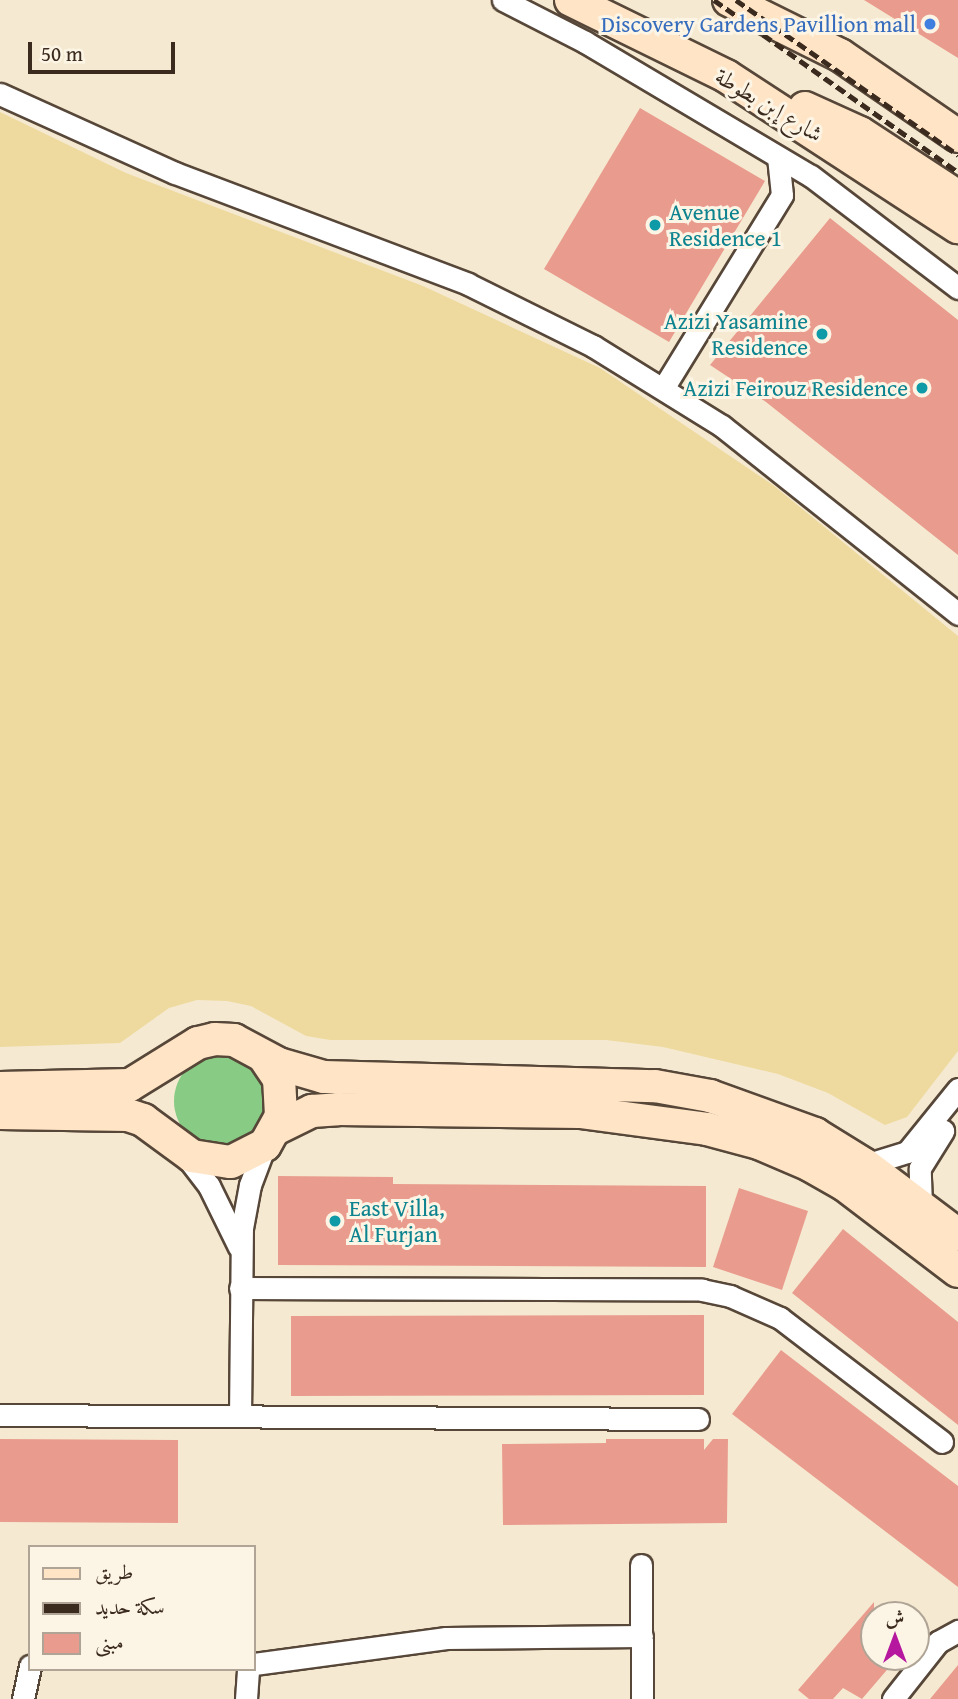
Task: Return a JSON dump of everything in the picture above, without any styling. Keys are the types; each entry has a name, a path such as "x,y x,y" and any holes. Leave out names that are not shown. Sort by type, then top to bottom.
{"street":[{"path":"503,0 585,42 818,181 958,288"},
{"name":"شارع إبن بطوطة","path":"571,0 726,76 958,227"},
{"path":"729,0 839,55 958,136"},
{"path":"726,76 841,123 958,197"},
{"path":"0,94 175,173 468,284 664,387 750,447 958,614"},
{"path":"778,157 782,195"},
{"path":"664,387 782,195 818,181"},
{"path":"0,1088 130,1085 182,1053 215,1039 251,1046 265,1058 283,1091 271,1137 245,1206 240,1249 240,1416"},
{"path":"182,1053 160,1088 160,1116 177,1145 209,1186 240,1249"},
{"path":"265,1058 324,1077 588,1082 688,1092 764,1112 815,1134 865,1165 958,1235"},
{"path":"865,1165 907,1152 958,1089"},
{"path":"0,1113 128,1115 177,1145 218,1163 243,1159 312,1111 338,1109 580,1112 707,1129 759,1143 810,1165 845,1185 958,1271"},
{"path":"922,1206 922,1163 958,1112"},
{"path":"240,1288 702,1290 730,1296 780,1318 942,1442"},
{"path":"0,1415 698,1419"},
{"path":"641,1565 642,1699"},
{"path":"893,1699 938,1642 958,1630"},
{"path":"256,1664 446,1638 642,1636"},
{"path":"905,1699 942,1654 958,1647"},
{"path":"23,1699 29,1671"},
{"path":"246,1699 248,1671"}],"green space":[{"path":"221,1054 239,1058 254,1068 264,1083 268,1101 264,1119 254,1134 239,1144 221,1148 203,1144 188,1134 178,1119 174,1101 178,1083 188,1068 203,1058"}],"sand":[{"path":"0,112 126,173 423,286 600,368 773,485 958,636 958,1051 907,1117 885,1125 828,1093 778,1074 663,1047 606,1040 330,1040 306,1036 251,1006 227,1001 197,1000 169,1008 120,1043 0,1047"}],"building":[{"name":"Discovery Gardens Pavillion mall","path":"864,0 958,0 958,58"},
{"name":"Avenue Residence 1","path":"640,108 765,181 669,342 544,269"},
{"path":"830,218 958,320 958,555 766,402 710,365"},
{"path":"278,1176 393,1177 393,1184 706,1186 706,1267 278,1265"},
{"path":"739,1188 808,1211 782,1290 713,1267"},
{"path":"843,1229 958,1322 958,1425 792,1293"},
{"path":"704,1315 704,1395 291,1396 291,1316"},
{"path":"781,1350 958,1486 958,1587 732,1414"},
{"path":"0,1439 178,1440 178,1523 0,1522"},
{"path":"606,1439 704,1439 704,1450 713,1439 728,1439 727,1523 503,1525 502,1444 606,1443"},
{"path":"860,1618 860,1671 886,1671 862,1699 843,1688 833,1699 809,1699 798,1690"},
{"path":"958,1665 958,1699 930,1699"}],"railway":[{"path":"714,0 958,172"},
{"path":"736,0 958,155"}],"place":[{"name":"Discovery Gardens Pavillion mall","path":"930,24"},
{"name":"Avenue Residence 1","path":"655,225"},
{"name":"Azizi Yasamine Residence","path":"822,334"},
{"name":"Azizi Feirouz Residence","path":"922,388"},
{"name":"East Villa, Al Furjan","path":"335,1221"}]}
